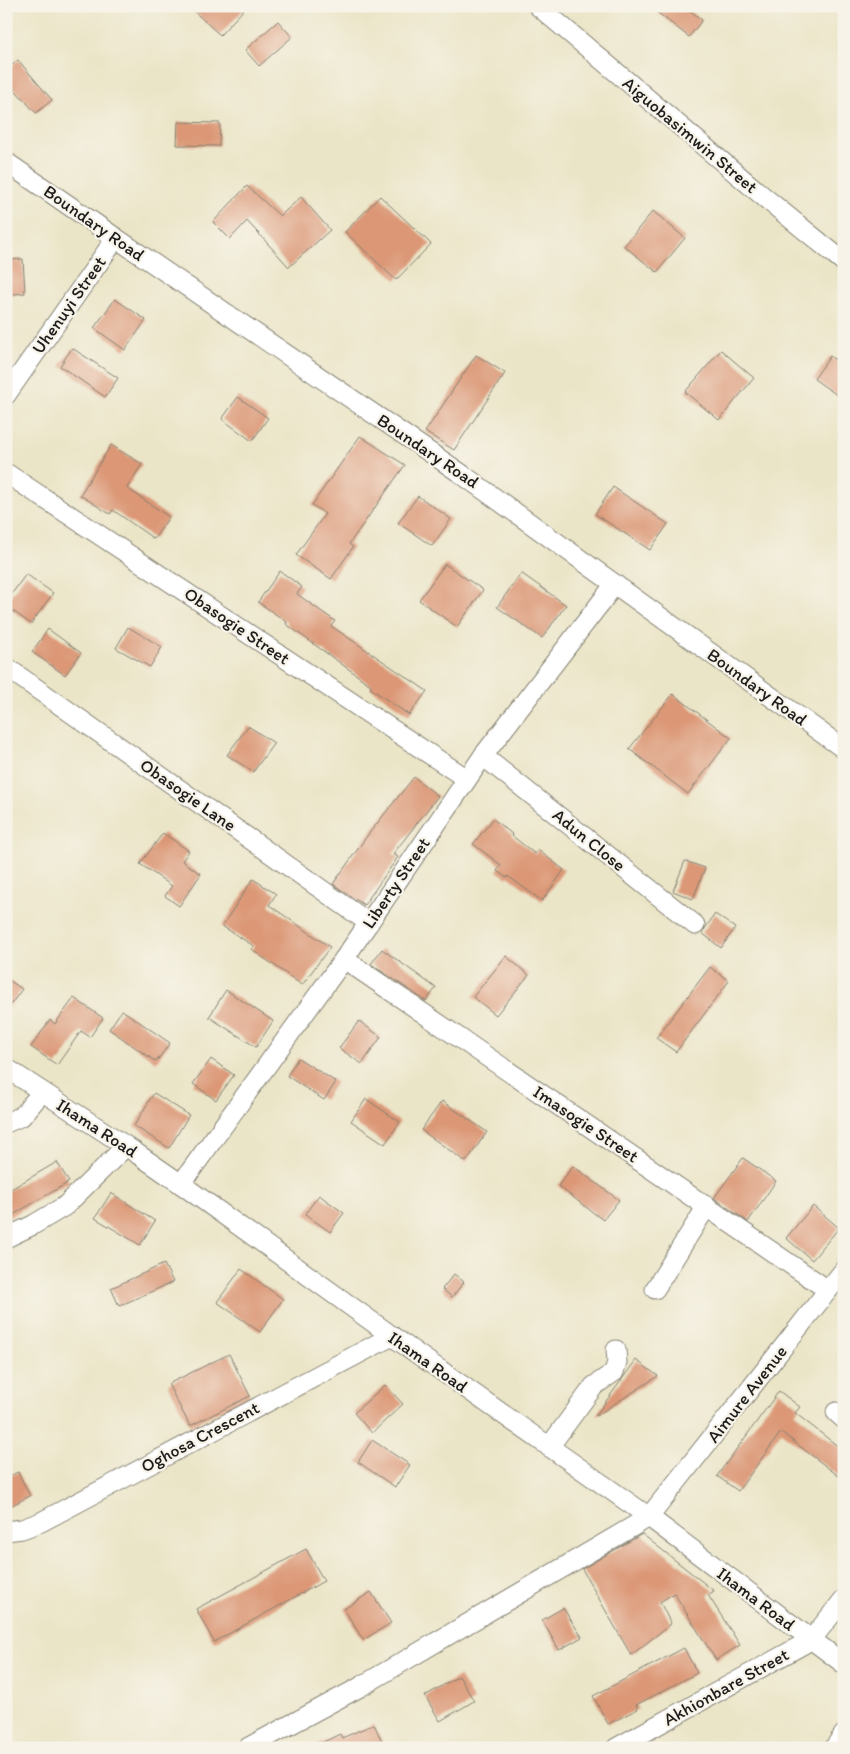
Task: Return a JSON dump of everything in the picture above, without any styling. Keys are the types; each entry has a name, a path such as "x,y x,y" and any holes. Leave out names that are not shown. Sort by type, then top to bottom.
{"street":[{"name":"Aiguobasimwin Street","path":"538,6 840,254"},
{"name":"Boundary Road","path":"6,162 463,475 844,749"},
{"name":"Uhenuyi Street","path":"6,395 116,238"},
{"name":"Obasogie Street","path":"6,473 467,779"},
{"name":"Liberty Street","path":"181,1184 344,959 482,756 615,584"},
{"name":"Obasogie Lane","path":"6,668 369,923"},
{"name":"Adun Close","path":"482,756 695,925"},
{"name":"Imasogie Street","path":"344,959 828,1290"},
{"name":"Ihama Road","path":"6,1068 181,1184 649,1518 844,1664"},
{"path":"6,1123 22,1116 42,1092"},
{"path":"6,1238 65,1206 126,1146"},
{"path":"655,1289 707,1206"},
{"name":"Aimure Avenue","path":"649,1518 844,1270"},
{"name":"Oghosa Crescent","path":"6,1531 22,1529 41,1522 392,1336"},
{"path":"549,1447 594,1386 614,1372 618,1362 616,1350"},
{"path":"247,1748 360,1687 649,1518"},
{"path":"811,1640 844,1598"},
{"name":"Akhionbare Street","path":"616,1748 811,1640"},
{"path":"834,1748 844,1734"}],"building":[{"path":"188,6 247,6 220,35"},
{"path":"649,6 684,6 702,20 689,37"},
{"path":"278,21 292,37 259,66 245,50"},
{"path":"18,60 52,100 36,113 6,80 6,70"},
{"path":"178,122 220,123 219,146 177,145"},
{"path":"247,186 280,216 301,197 330,230 289,267 247,221 230,239 213,222"},
{"path":"380,196 431,244 396,280 345,232"},
{"path":"653,211 685,238 657,272 624,246"},
{"path":"23,259 25,293 6,295 6,260"},
{"path":"115,299 146,320 125,350 94,328"},
{"path":"72,348 118,378 105,397 60,366"},
{"path":"721,350 754,378 719,420 685,392"},
{"path":"476,355 505,373 454,450 425,432"},
{"path":"830,356 844,366 844,400 814,379"},
{"path":"238,397 268,418 252,441 222,419"},
{"path":"360,436 405,465 349,544 353,547 331,579 296,555 325,514 312,505"},
{"path":"111,445 142,464 127,488 169,517 154,539 113,510 110,514 80,495"},
{"path":"613,487 668,524 650,550 595,514"},
{"path":"418,496 451,519 432,546 398,523"},
{"path":"445,564 483,590 457,627 419,600"},
{"path":"280,571 302,587 297,594 335,621 331,626 427,691 409,715 370,688 372,686 258,602"},
{"path":"521,573 566,605 542,638 497,607"},
{"path":"26,574 53,593 31,624 6,606 6,602"},
{"path":"128,627 162,647 150,667 116,648"},
{"path":"48,629 81,653 65,675 32,652"},
{"path":"673,694 731,738 688,794 629,749"},
{"path":"248,726 274,743 253,772 227,755"},
{"path":"414,777 438,796 393,854 398,857 364,905 333,884 367,836"},
{"path":"493,819 535,854 538,850 564,870 542,901 508,876 507,878 497,871 501,865 473,844"},
{"path":"163,833 189,851 182,861 201,874 179,906 165,896 172,886 140,864"},
{"path":"685,861 705,868 693,899 673,891"},
{"path":"253,879 276,894 269,905 330,947 302,985 251,949 254,946 222,926"},
{"path":"715,914 735,928 721,948 702,933"},
{"path":"382,949 436,988 426,1001 371,964"},
{"path":"506,956 529,975 496,1015 473,997"},
{"path":"710,967 729,981 676,1052 656,1038"},
{"path":"6,978 22,989 6,1011"},
{"path":"226,990 273,1021 256,1047 209,1017"},
{"path":"74,998 103,1018 90,1037 81,1031 57,1065 31,1047 50,1020 55,1024"},
{"path":"122,1010 170,1043 156,1062 109,1029"},
{"path":"359,1021 381,1037 362,1064 339,1048"},
{"path":"298,1058 336,1082 324,1100 287,1076"},
{"path":"211,1059 234,1075 216,1100 193,1084"},
{"path":"154,1093 189,1115 169,1148 134,1126"},
{"path":"366,1099 400,1122 385,1144 351,1121"},
{"path":"442,1101 487,1132 466,1162 421,1130"},
{"path":"743,1158 776,1181 748,1222 714,1198"},
{"path":"57,1162 69,1182 6,1219 6,1192"},
{"path":"573,1166 619,1200 603,1220 558,1186"},
{"path":"111,1193 155,1221 140,1245 95,1218"},
{"path":"319,1195 344,1213 330,1232 305,1214"},
{"path":"813,1206 839,1228 812,1260 786,1238"},
{"path":"164,1264 173,1282 119,1306 111,1288"},
{"path":"241,1269 283,1299 260,1332 217,1302"},
{"path":"454,1274 464,1282 452,1297 442,1289"},
{"path":"229,1354 250,1396 190,1426 168,1384"},
{"path":"636,1360 658,1376 596,1416 596,1415"},
{"path":"385,1385 403,1404 372,1433 354,1413"},
{"path":"779,1391 800,1407 795,1413 844,1451 844,1480 781,1432 738,1491 717,1476"},
{"path":"372,1440 410,1465 395,1487 358,1462"},
{"path":"18,1472 30,1496 6,1508 6,1478"},
{"path":"642,1534 714,1591 708,1595 740,1645 716,1660 674,1593 660,1602 671,1624 631,1655 582,1569"},
{"path":"306,1549 324,1581 214,1642 196,1609"},
{"path":"371,1592 391,1623 363,1640 344,1609"},
{"path":"563,1608 582,1637 559,1650 542,1620"},
{"path":"684,1648 697,1673 636,1705 638,1709 608,1724 593,1696"},
{"path":"459,1676 474,1701 440,1721 425,1696"},
{"path":"374,1724 385,1748 311,1748 340,1734 342,1738"}]}
